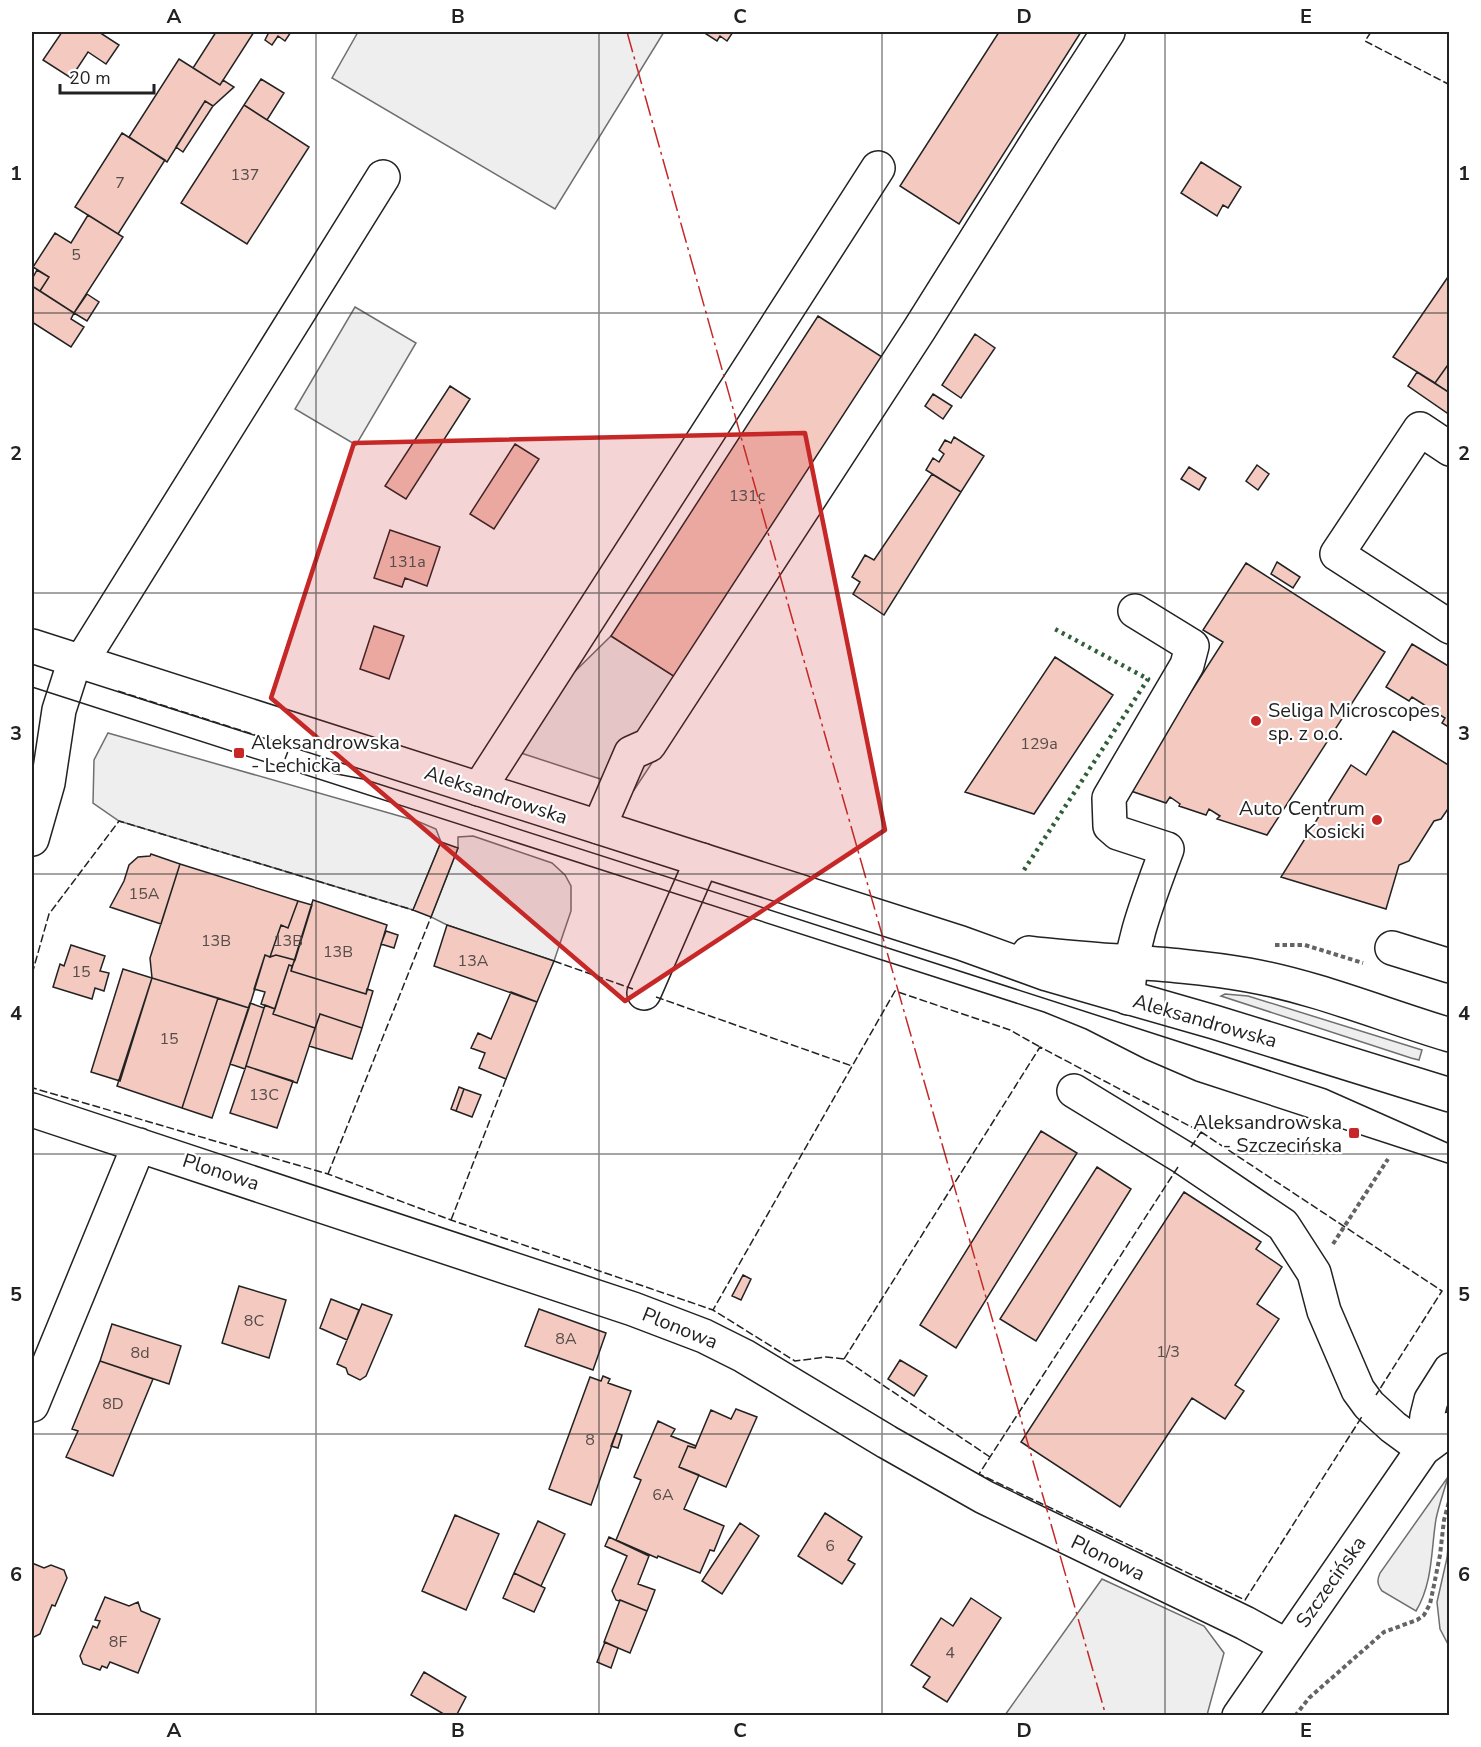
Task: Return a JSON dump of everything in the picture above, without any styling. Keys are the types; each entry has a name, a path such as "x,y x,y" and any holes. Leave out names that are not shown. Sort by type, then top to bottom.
{"main road":[{"path":"599,827 631,753 649,745 919,330 1041,134 1108,32"},
{"path":"479,789 878,168"},
{"path":"32,839 48,783 59,710 78,661 383,177"},
{"path":"1449,449 1420,429 1337,554 1449,627"},
{"path":"1128,998 1130,962 1143,915 1167,849 1118,833 1110,826 1109,798 1187,665 1192,645 1135,611"},
{"name":"Aleksandrowska","path":"32,646 702,860 961,944 1047,975 1214,1022 1449,1095"},
{"path":"644,993 702,860"},
{"name":"Aleksandrowska","path":"961,944 1072,958 1215,970 1268,979 1449,1035"},
{"path":"1382,957 1449,966"},
{"path":"1074,1091 1184,1158 1283,1225 1314,1274 1324,1311 1358,1390 1369,1405 1393,1427 1423,1449"},
{"name":"Plonowa","path":"32,1110 633,1309 704,1336 744,1356 984,1497 1245,1623 1287,1646"},
{"path":"32,1405 139,1145"},
{"name":"Szczecińska","path":"1423,1449 1431,1400 1449,1370"},
{"name":"Szczecińska","path":"1241,1714 1423,1449 1449,1429"}],"path":[{"path":"1272,945 1305,945 1382,957"},
{"path":"1314,1274 1388,1159"},
{"path":"1294,1716 1309,1698 1384,1632 1417,1620 1424,1615 1430,1604 1449,1498"}],"highlighted area":[{"path":"805,433 885,830 625,1001 271,698 354,443"}],"shaded area":[{"path":"358,32 664,32 555,209 332,78"},
{"path":"355,307 416,343 356,445 295,409"},
{"path":"611,636 699,692 634,790 521,753 556,690"},
{"path":"108,733 417,821 436,829 441,842 413,910 119,821 93,803 94,760"},
{"path":"473,836 552,863 565,875 571,886 571,911 554,961 447,925 431,917 458,848 458,837"},
{"path":"1225,994 1248,996 1422,1050 1419,1060 1221,996"},
{"path":"1448,1477 1436,1519 1426,1589 1416,1611 1382,1591 1378,1578"},
{"path":"1449,1536 1450,1646 1440,1629 1437,1602 1447,1558"},
{"path":"1102,1579 1204,1626 1224,1653 1207,1715 1005,1715"}],"building":[{"path":"62,32 99,32 119,45 106,64 88,52 71,78 43,60"},
{"path":"216,32 254,32 220,85 193,68"},
{"path":"269,32 291,32 285,41 278,36 272,45 265,40"},
{"path":"703,32 733,32 727,41 720,36 717,41"},
{"path":"999,32 1081,32 959,224 900,186"},
{"path":"179,59 220,85 223,80 234,87 213,106 205,101 167,162 129,137"},
{"path":"261,79 284,93 267,120 244,105"},
{"path":"205,101 213,106 183,152 176,147"},
{"path":"244,105 309,147 247,244 181,203"},
{"path":"122,133 165,160 118,234 75,207"},
{"path":"1201,162 1241,187 1228,208 1223,205 1217,216 1181,193"},
{"path":"88,215 123,237 74,313 40,291 49,277 33,267 55,233 71,243"},
{"path":"37,270 49,277 40,291 32,286 32,279"},
{"path":"1450,274 1450,362 1435,383 1393,357"},
{"path":"32,286 74,313 71,319 84,327 71,347 32,322"},
{"path":"87,294 99,302 87,321 74,313"},
{"path":"818,316 882,357 675,677 611,636"},
{"path":"975,334 995,348 961,398 942,385"},
{"path":"1450,362 1450,393 1435,383"},
{"path":"1417,372 1450,393 1450,415 1408,386"},
{"path":"450,386 470,399 406,499 385,486"},
{"path":"933,394 952,406 943,419 925,406"},
{"path":"954,437 984,456 961,492 926,470 933,458 939,462 944,454 939,450 945,440 951,443"},
{"path":"515,444 539,459 494,529 470,514"},
{"path":"1257,465 1269,474 1258,490 1246,481"},
{"path":"1189,467 1206,478 1199,490 1181,479"},
{"path":"932,474 961,492 884,615 853,594 860,582 852,577 865,555 874,560"},
{"path":"390,530 440,547 427,586 405,578 402,587 374,578"},
{"path":"1277,562 1300,577 1293,588 1271,574"},
{"name":"Seliga Microscopes sp. z o.o.","path":"1246,563 1385,652 1267,835 1217,819 1220,816 1209,809 1206,815 1179,806 1180,804 1170,797 1166,803 1128,790 1223,642 1203,630"},
{"path":"374,626 404,636 389,679 360,669"},
{"path":"1412,644 1450,667 1450,728 1442,723 1445,718 1412,697 1409,701 1386,687"},
{"path":"1055,657 1113,695 1034,814 965,792"},
{"name":"Auto Centrum Kosicki","path":"1393,731 1450,766 1450,806 1441,819 1434,821 1409,861 1399,865 1386,909 1281,877 1351,765 1366,775"},
{"path":"441,842 458,848 431,917 413,910"},
{"path":"151,854 180,864 161,924 110,907 124,881 129,865 138,857"},
{"path":"180,864 298,901 288,928 281,925 270,957 265,955 249,1008 152,978 150,958"},
{"path":"313,900 387,925 366,994 291,971"},
{"path":"298,901 312,905 295,960 276,955 270,957 281,925 288,928"},
{"path":"447,925 554,961 537,1002 434,966"},
{"path":"386,931 398,935 394,948 381,944"},
{"path":"71,945 105,956 100,971 109,973 104,991 95,988 92,999 53,987 60,964 64,966"},
{"path":"265,955 270,957 276,955 295,960 292,966 289,965 275,1009 261,1004 265,992 254,989"},
{"path":"289,965 292,966 291,971 366,994 367,989 373,991 362,1028 320,1014 315,1028 273,1014"},
{"path":"123,969 152,978 120,1081 91,1072"},
{"path":"152,978 218,998 182,1108 117,1086"},
{"path":"511,992 537,1002 506,1079 479,1068 485,1053 471,1048 478,1033 491,1039"},
{"path":"218,998 249,1008 212,1118 182,1108"},
{"path":"250,1003 264,1008 245,1069 230,1064"},
{"path":"265,1005 275,1009 273,1014 315,1028 297,1083 246,1066"},
{"path":"320,1014 362,1028 352,1059 309,1046"},
{"path":"246,1066 293,1081 277,1128 230,1113"},
{"path":"459,1087 464,1089 456,1111 451,1109"},
{"path":"464,1089 481,1095 472,1117 456,1111"},
{"path":"1041,1131 1077,1153 956,1348 920,1325"},
{"path":"1097,1167 1131,1189 1036,1341 1000,1319"},
{"path":"1184,1192 1261,1242 1256,1249 1282,1267 1257,1304 1279,1319 1235,1385 1244,1391 1225,1419 1192,1398 1120,1507 1021,1442"},
{"path":"743,1275 751,1279 741,1300 732,1296"},
{"path":"239,1286 286,1300 269,1358 222,1343"},
{"path":"331,1299 359,1310 347,1340 320,1328"},
{"path":"362,1304 392,1315 366,1376 360,1380 348,1374 346,1368 337,1364"},
{"path":"539,1309 606,1333 593,1370 525,1346"},
{"path":"112,1324 181,1346 169,1384 100,1361"},
{"path":"900,1360 927,1376 914,1396 888,1379"},
{"path":"100,1361 153,1379 113,1476 66,1457 78,1431 72,1429"},
{"path":"603,1376 610,1379 608,1383 631,1391 591,1505 549,1489 590,1377 601,1381"},
{"path":"736,1409 757,1417 726,1487 679,1467 688,1446 695,1448 711,1410 731,1419"},
{"path":"658,1421 675,1429 671,1436 696,1446 695,1448 688,1446 679,1467 699,1475 684,1509 724,1526 714,1551 710,1550 700,1573 616,1540 641,1480 634,1477"},
{"path":"616,1433 622,1435 618,1448 611,1446"},
{"path":"825,1513 862,1537 848,1560 855,1564 842,1584 798,1556"},
{"path":"455,1515 499,1534 466,1610 422,1591"},
{"path":"538,1521 565,1534 541,1586 514,1573"},
{"path":"740,1523 759,1536 722,1594 702,1581"},
{"path":"609,1537 649,1556 638,1584 655,1590 647,1611 616,1600 612,1591 627,1556 605,1546"},
{"path":"32,1563 44,1568 51,1565 64,1570 67,1578 40,1634 32,1638"},
{"path":"514,1573 545,1588 534,1612 503,1598"},
{"path":"105,1597 129,1606 138,1602 141,1611 160,1619 138,1673 110,1662 107,1668 102,1666 100,1670 83,1664 80,1656 93,1626 97,1628 100,1621 95,1620"},
{"path":"971,1598 1001,1618 947,1702 923,1687 930,1677 911,1665 941,1618 953,1626"},
{"path":"620,1600 647,1611 630,1653 604,1642"},
{"path":"605,1642 618,1648 611,1668 597,1662"},
{"path":"424,1672 466,1697 456,1716 447,1716 411,1695"}],"tram line":[{"path":"32,687 1044,1012 1086,1029 1145,1059 1196,1081 1450,1164"},
{"path":"305,768 363,779 1326,1089 1450,1144"}],"hedge":[{"path":"1024,870 1148,679 1053,628"}],"fence":[{"path":"1371,32 1365,41 1450,85"},
{"path":"118,691 290,746 285,759"},
{"path":"32,974 49,914 119,821 413,910"},
{"path":"328,1174 431,917"},
{"path":"554,961 633,989"},
{"path":"844,1359 826,1357 795,1361 713,1310 895,991 1010,1030 1040,1047"},
{"path":"656,997 852,1066"},
{"path":"990,1457 844,1359 1040,1047 1201,1132 1442,1291 1376,1395"},
{"path":"451,1220 506,1079"},
{"path":"32,1084 33,1088 328,1174 451,1220 713,1310"},
{"path":"1191,1147 1201,1132"},
{"path":"1178,1167 979,1474 1245,1600 1363,1415"}],"power":[{"path":"627,32 832,760 1106,1716"}],"place":[{"name":"Seliga Microscopes sp. z o.o.","path":"1256,721"},
{"name":"Aleksandrowska - Lechicka","path":"239,753"},
{"name":"Auto Centrum Kosicki","path":"1377,820"},
{"name":"Aleksandrowska - Szczecińska","path":"1354,1133"}]}
